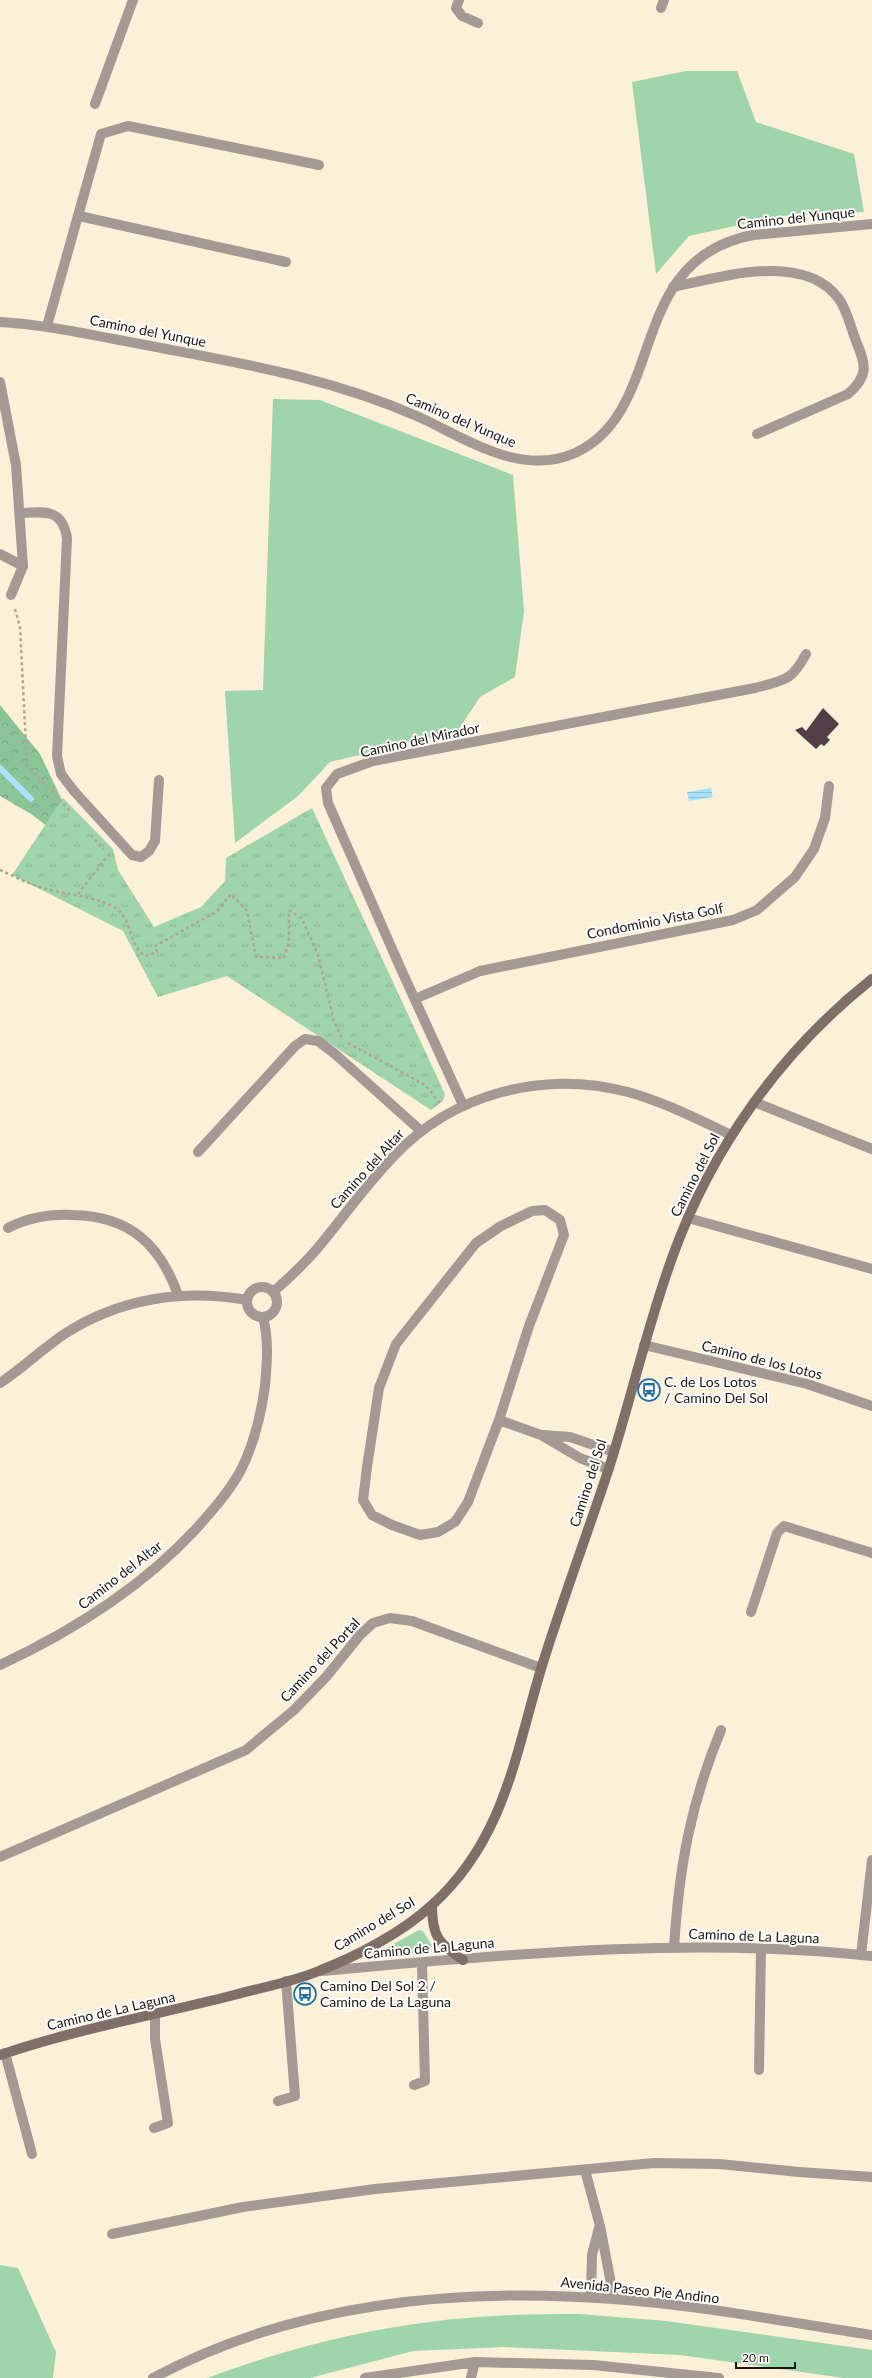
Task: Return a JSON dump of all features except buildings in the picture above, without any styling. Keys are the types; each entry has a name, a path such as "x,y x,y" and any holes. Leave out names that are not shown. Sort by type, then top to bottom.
{"street":[{"path":"95,104 133,0"},
{"path":"459,0 456,8 462,16 478,23"},
{"path":"47,326 101,134 128,126 319,165"},
{"path":"79,216 286,262"},
{"name":"Camino del Yunque","path":"0,322 47,326 261,367 327,383 380,401 507,457 536,462 550,461 578,452 597,439 615,419 673,287 692,262 706,252 736,238 872,224"},
{"path":"673,287 738,274 787,271 812,278 827,287 840,300 864,361 863,378 858,386 848,394 758,434"},
{"path":"0,382 16,465 23,566 11,595"},
{"path":"20,513 49,511 58,517 65,528 67,538 57,756 61,774 132,855 141,857 148,851 155,841 159,780"},
{"path":"0,554 23,566"},
{"name":"Camino del Mirador","path":"463,1105 328,803 326,788 338,774 373,761 755,688 783,680 792,674 796,671 806,654"},
{"name":"Condominio Vista Golf","path":"415,999 480,971 733,920 757,910 795,877 814,849 825,818 829,786"},
{"name":"Camino del Sol","path":"319,1971 356,1954 396,1931 432,1905 475,1853 501,1805 512,1778 541,1668 614,1452 644,1345 672,1258 688,1218 731,1135 754,1102 806,1040 872,979"},
{"path":"198,1152 295,1046 305,1039 318,1041 335,1054 422,1130"},
{"name":"Camino del Altar","path":"273,1292 316,1250 393,1157 422,1130 452,1110 490,1095 523,1087 542,1085 588,1085 627,1092 656,1101 731,1135"},
{"path":"754,1102 872,1149"},
{"path":"545,1210 560,1220 564,1235 529,1326 499,1420 468,1502 455,1522 438,1532 420,1535 392,1525 372,1515 363,1500 367,1467 379,1388 396,1344 422,1308 476,1243 501,1226 532,1211 545,1210"},
{"path":"8,1228 29,1219 60,1214 80,1215 114,1221 127,1227 148,1243 165,1264 178,1295"},
{"path":"688,1218 872,1270"},
{"path":"263,1287 273,1292 276,1305 272,1313 263,1317 253,1314 247,1300 249,1295 258,1288 263,1287"},
{"path":"0,1383 84,1322 128,1304 178,1295 225,1296 247,1300"},
{"name":"Camino del Altar","path":"0,1665 83,1622 134,1586 180,1545 226,1493 249,1452 261,1410 267,1356 263,1317"},
{"name":"Camino de los Lotos","path":"644,1345 808,1384 872,1406"},
{"path":"499,1420 541,1435 580,1458 608,1469"},
{"path":"541,1435 570,1437 614,1452"},
{"path":"752,1612 777,1533 784,1526 872,1553"},
{"name":"Camino del Portal","path":"0,1857 246,1750 294,1710 373,1623 390,1618 412,1621 541,1668"},
{"path":"674,1948 680,1880 690,1817 706,1766 720,1730"},
{"path":"861,1955 872,1860"},
{"path":"432,1905 432,1926 444,1946 463,1960"},
{"name":"Camino de La Laguna","path":"3,2054 67,2034 155,2015 319,1971 422,1964 533,1953 674,1948 761,1949 872,1956"},
{"path":"759,2070 761,1949"},
{"path":"414,2085 425,2081 422,1964"},
{"path":"278,2101 295,2096 286,1981"},
{"path":"154,2128 168,2123 155,2039 155,2015"},
{"path":"3,2054 32,2154"},
{"path":"112,2234 243,2207 375,2189 654,2163 719,2164 799,2172 872,2176"},
{"path":"585,2170 600,2226 614,2299"},
{"path":"591,2297 592,2254 600,2226"},
{"name":"Avenida Paseo Pie Andino","path":"153,2378 205,2353 245,2338 327,2314 412,2301 462,2297 513,2295 591,2297 660,2303 872,2335"},
{"path":"366,2378 475,2362 593,2364 719,2378"},
{"path":"472,2378 475,2362"}],"path":[{"path":"11,595 20,627 26,765 50,791"},
{"path":"78,894 111,854"},
{"path":"0,870 43,888 78,894 115,907 132,932 133,940 140,954 146,956 157,952 155,946 216,912 231,894 247,911 256,957 284,958 289,942 289,910 302,919 318,955 334,1021 343,1041 425,1085 436,1100 452,1110"}],"green space":[{"path":"686,71 737,71 756,122 854,154 864,212 780,216 689,236 656,274 632,82"},
{"path":"273,399 320,400 513,475 524,611 515,677 480,697 457,732 330,762 298,796 235,843 225,691 263,690"},
{"path":"0,705 40,754 90,859 31,814 0,796"},
{"path":"63,798 113,849 118,870 154,927 201,907 225,881 226,858 312,808 445,1094 443,1101 431,1110 227,976 158,997 123,931 12,875"},
{"path":"419,1930 423,1931 432,1946 427,1952 375,1957 379,1952"},
{"path":"0,2265 18,2268 56,2352 53,2378 0,2378"},
{"path":"579,2314 666,2321 872,2350 872,2378 844,2378 680,2355 503,2347 413,2351 310,2378 207,2378 241,2366 312,2345 385,2329 458,2319 515,2315"}],"water":[{"path":"711,788 713,797 689,801 687,792"}],"waterway":[{"path":"0,768 31,799"}],"place":[{"name":"C. de Los Lotos / Camino Del Sol","path":"649,1390"},
{"name":"Camino Del Sol 2 / Camino de La Laguna","path":"305,1994"}]}
